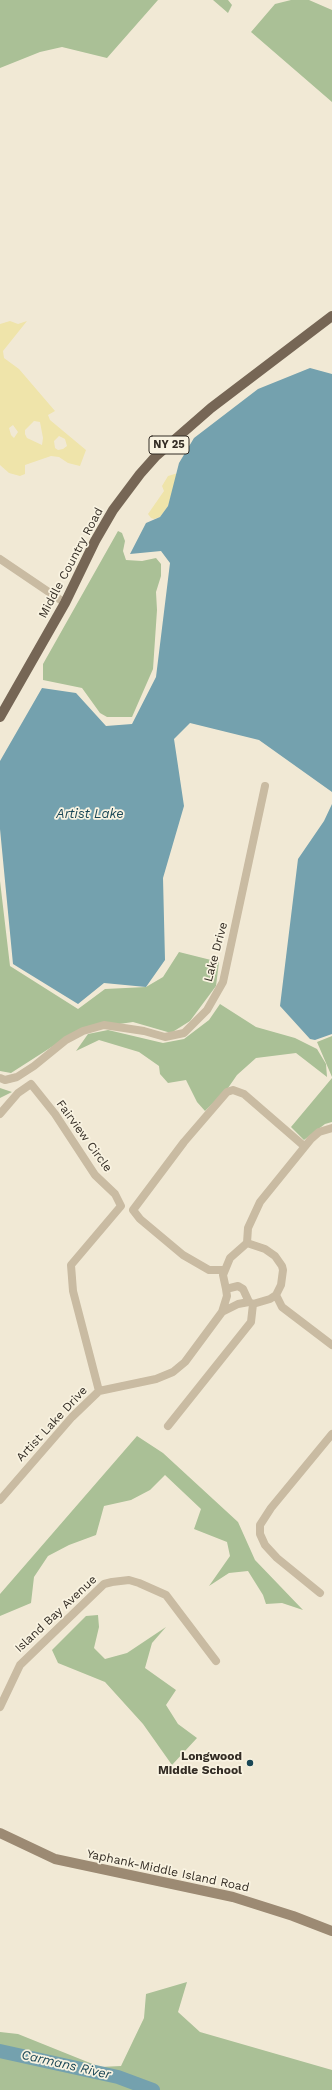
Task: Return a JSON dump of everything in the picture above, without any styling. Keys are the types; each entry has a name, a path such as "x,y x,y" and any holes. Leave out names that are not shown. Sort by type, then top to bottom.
{"main road":[{"name":"Middle Country Road","path":"0,717 65,603 95,541 113,510 140,474 156,456 211,408 332,316"},
{"name":"Yaphank-Middle Island Road","path":"0,1833 55,1860 233,1897 293,1916 332,1931"}],"street":[{"path":"0,560 65,603"},
{"name":"Lake Drive","path":"0,1078 5,1080 17,1077 34,1066 66,1040 90,1029 104,1025 144,1031 165,1037 184,1033 207,1010 223,982 265,786"},
{"name":"Fairview Circle","path":"0,1114 18,1093 31,1084 55,1114 95,1174 115,1194 121,1206 71,1265 73,1291 99,1391"},
{"path":"304,1146 244,1094 233,1090 227,1092 180,1148 133,1210 140,1219 183,1255 209,1270 224,1270 230,1258 247,1244 248,1228 260,1202 304,1146 319,1132 332,1128"},
{"path":"247,1244 264,1249 275,1256 282,1266 280,1284 276,1295 282,1307 332,1345"},
{"name":"Artist Lake Drive","path":"1,1498 72,1417 99,1391 156,1379 173,1372 185,1362 222,1312 227,1296 224,1270"},
{"path":"168,1426 251,1322 251,1303 243,1289 238,1286 226,1289"},
{"name":"Artist Lake Drive","path":"222,1312 238,1304 270,1299 276,1295"},
{"path":"320,1593 277,1558 265,1545 260,1534 260,1524 271,1508 332,1434"},
{"name":"Island Bay Avenue","path":"0,1707 20,1665 104,1584 112,1582 128,1580 139,1582 166,1595 216,1661"}],"green space":[{"path":"0,0 158,0 107,58 62,47 40,52 0,68"},
{"path":"213,0 228,0 232,5 228,13"},
{"path":"291,0 309,0 332,10 332,102 251,32 275,4"},
{"path":"118,531 122,533 125,541 123,551 126,560 142,561 156,558 161,564 161,576 156,592 157,610 153,669 132,717 107,717 100,713 82,688 43,680 43,664"},
{"path":"0,881 10,966 78,1009 105,989 146,987 163,977 179,952 219,962 216,986 190,1021 171,1033 133,1022 78,1030 11,1073 0,1071"},
{"path":"220,1004 256,1027 295,1038 317,1049 326,1064 327,1077 296,1053 256,1058 237,1075 228,1088 205,1111 197,1102 186,1080 168,1083 160,1074 159,1066 139,1052 99,1040 76,1051 88,1034 108,1030 163,1043 184,1039 209,1020"},
{"path":"332,1036 332,1077 317,1042"},
{"path":"332,1078 332,1122 325,1124 304,1140 291,1127"},
{"path":"0,1088 12,1092 0,1098"},
{"path":"137,1436 163,1453 238,1522 255,1560 303,1610 282,1603 266,1604 263,1595 248,1571 229,1573 209,1586 230,1556 227,1542 194,1529 201,1509 165,1475 150,1490 131,1500 104,1506 96,1535 69,1545 48,1556 34,1577 31,1603 0,1616 0,1594"},
{"path":"98,1615 99,1627 94,1648 105,1659 127,1653 166,1627 152,1643 145,1668 176,1690 166,1705 178,1724 197,1738 172,1765 143,1724 105,1682 58,1663 52,1650 86,1616"},
{"path":"187,1982 178,2012 200,2032 332,2070 332,2090 0,2090 0,2032 18,2034 100,2067 121,2066 144,2018 146,1994"}],"sand":[{"path":"10,321 18,324 27,321 3,351 4,358 19,369 55,411 48,415 50,420 86,450 80,466 68,463 59,457 51,456 25,465 25,474 20,476 9,473 0,465 0,324","holes":["34,421 40,422 43,438 42,445 27,438 25,430","13,425 18,432 14,438 11,435 9,428","59,436 65,439 67,446 58,450 55,448 54,441"]},
{"path":"178,473 168,506 160,517 154,519 151,518 148,514 164,491 162,486 168,476"}],"water":[{"name":"Artist Lake","path":"310,368 332,374 332,792 259,740 190,723 174,739 184,806 163,878 165,960 146,987 104,983 78,1004 13,964 0,829 0,761 42,688 76,693 106,726 132,724 156,677 170,563 161,551 130,554 146,523 160,517 168,506 179,463 194,438 258,389"},
{"path":"332,804 332,1034 315,1040 310,1039 280,1006 298,859 324,821"}],"waterway":[{"name":"Carmans River","path":"0,2051 118,2077 153,2090"}],"place":[{"name":"Longwood Middle School","path":"250,1763"}]}
